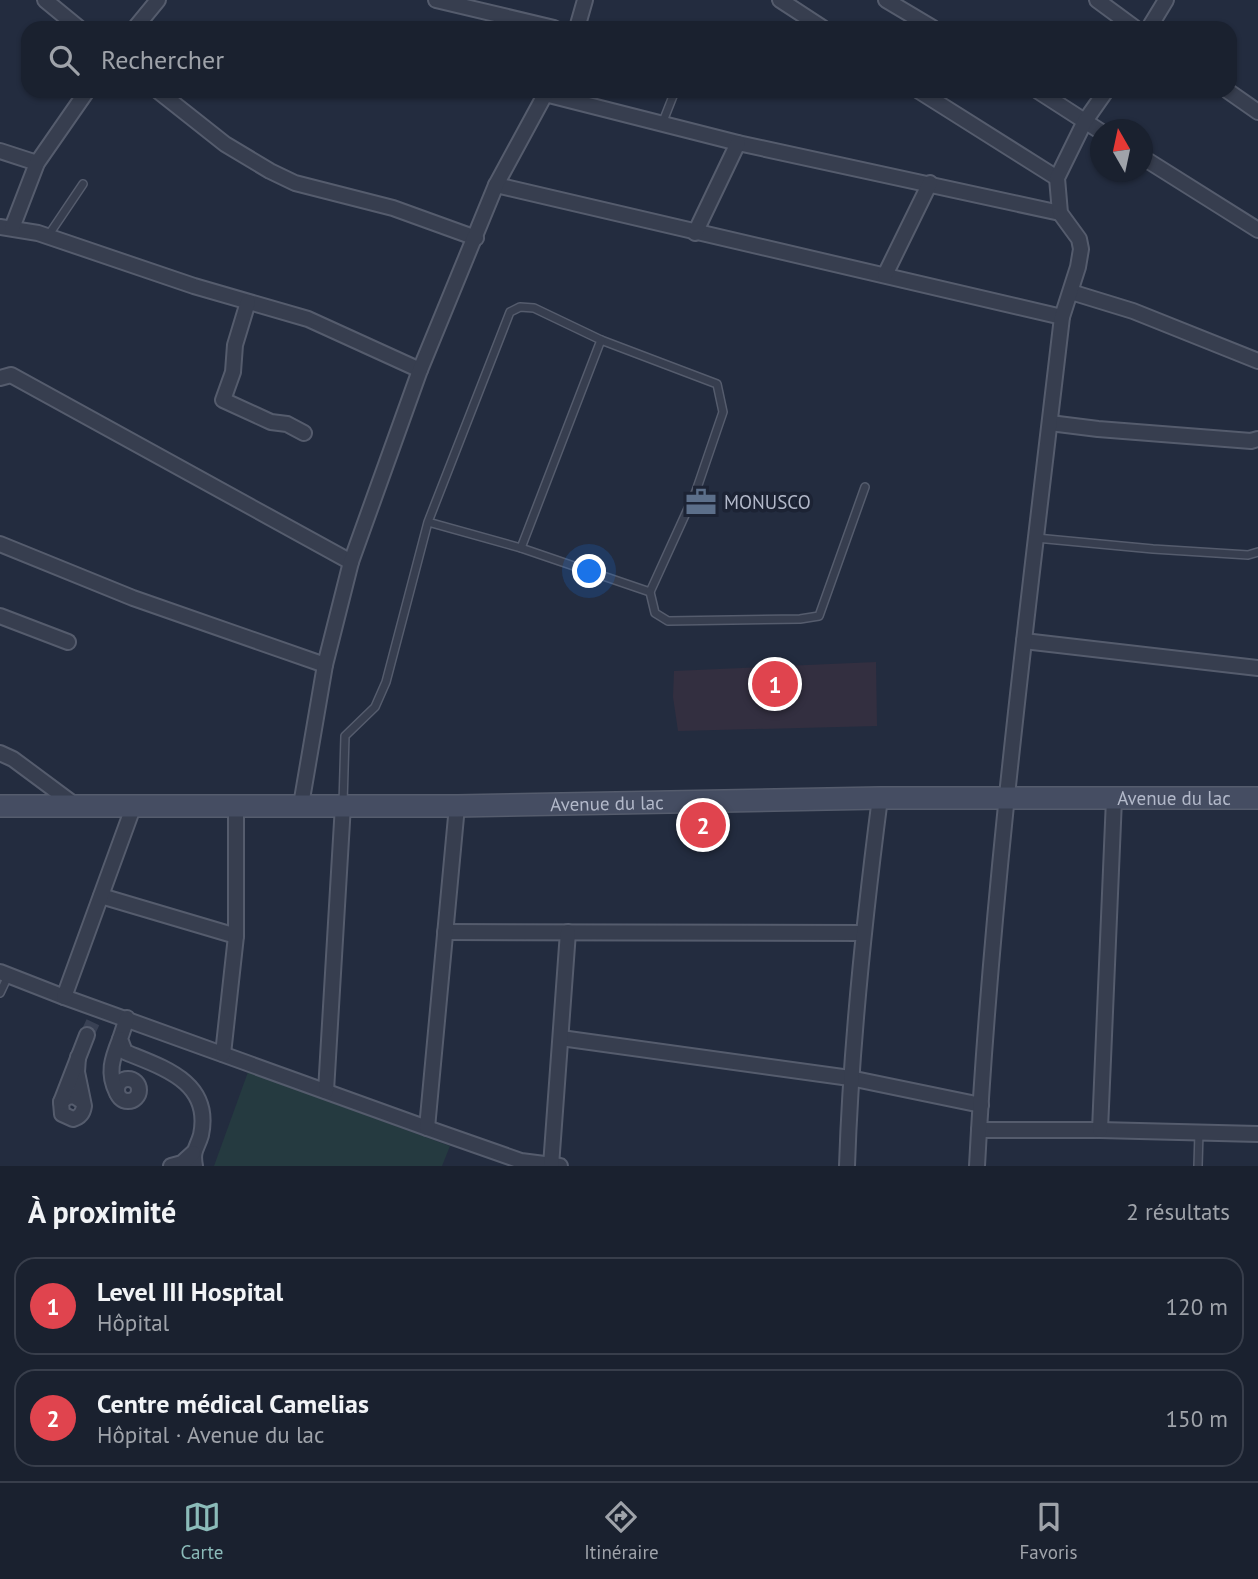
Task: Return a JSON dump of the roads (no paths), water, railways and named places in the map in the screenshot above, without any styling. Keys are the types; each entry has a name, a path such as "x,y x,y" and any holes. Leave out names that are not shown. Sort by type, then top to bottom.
{"main road":[{"name":"Avenue du lac","path":"0,806 457,806 880,799 1258,798"}],"street":[{"path":"45,0 70,21"},
{"path":"141,21 158,0"},
{"path":"436,0 524,21"},
{"path":"579,21 585,0"},
{"path":"780,0 812,21"},
{"path":"1097,0 1126,21"},
{"path":"1153,21 1166,0"},
{"path":"890,1 922,21"},
{"path":"81,98 37,163 6,228 48,236 194,286 308,319 421,370"},
{"path":"167,98 225,144 295,183 393,208 476,237"},
{"path":"301,805 325,665 351,562 421,370 496,185 543,98"},
{"path":"568,98 738,143 1060,213"},
{"path":"930,98 1057,178"},
{"path":"1049,98 1090,124"},
{"path":"978,1166 991,946 1024,640 1062,317 1081,249 1079,239 1060,213 1057,178 1085,121 1101,98"},
{"path":"1237,98 1258,112"},
{"path":"695,233 738,143"},
{"path":"0,151 37,163"},
{"path":"1153,164 1258,230"},
{"path":"885,275 930,183"},
{"path":"496,185 1062,317"},
{"path":"1071,292 1133,311 1258,361"},
{"path":"248,302 235,345 233,372 223,400 271,422 287,424 304,433"},
{"path":"0,378 11,375 351,562"},
{"path":"1050,422 1098,429 1251,441 1258,439"},
{"path":"0,544 133,598 325,665"},
{"path":"0,616 68,642"},
{"path":"1024,640 1258,668"},
{"path":"0,753 13,759 75,804"},
{"path":"847,1166 850,1078 863,933 880,799"},
{"path":"1100,1130 1114,799"},
{"path":"64,997 134,805"},
{"path":"223,1054 236,936 236,805"},
{"path":"326,1091 343,805"},
{"path":"427,1128 457,806"},
{"path":"101,895 236,936"},
{"path":"445,932 863,933"},
{"path":"551,1166 568,932"},
{"path":"4,973 64,997 96,1014 127,1018 521,1160 560,1166"},
{"path":"123,1046 138,1092 132,1100 121,1099 111,1080 110,1068 123,1046 127,1018"},
{"path":"78,1057 77,1072 83,1102 74,1096 61,1102 78,1057 87,1035"},
{"path":"561,1038 850,1078 981,1105"},
{"path":"123,1046 173,1072 194,1089 201,1111 201,1135 194,1160 171,1166"},
{"path":"979,1130 1258,1134"}],"lane":[{"path":"662,124 672,98"},
{"path":"48,236 83,184"},
{"path":"343,805 345,736 375,707 386,682 428,523 510,312 520,307 534,308 601,340 717,384 723,412 696,491 650,592 655,613 667,621 800,619 818,616 865,487"},
{"path":"521,548 601,340"},
{"path":"428,523 521,548 650,592"},
{"path":"1036,538 1167,550 1248,555 1258,552"},
{"path":"0,993 4,973"},
{"path":"1198,1166 1199,1132"}],"tunnel":[{"path":"87,1035 94,1020"}],"place":[{"name":"MONUSCO","path":"701,502"},
{"name":"Level III Hospital","path":"775,684"},
{"name":"Centre médical Camelias","path":"703,825"}]}
